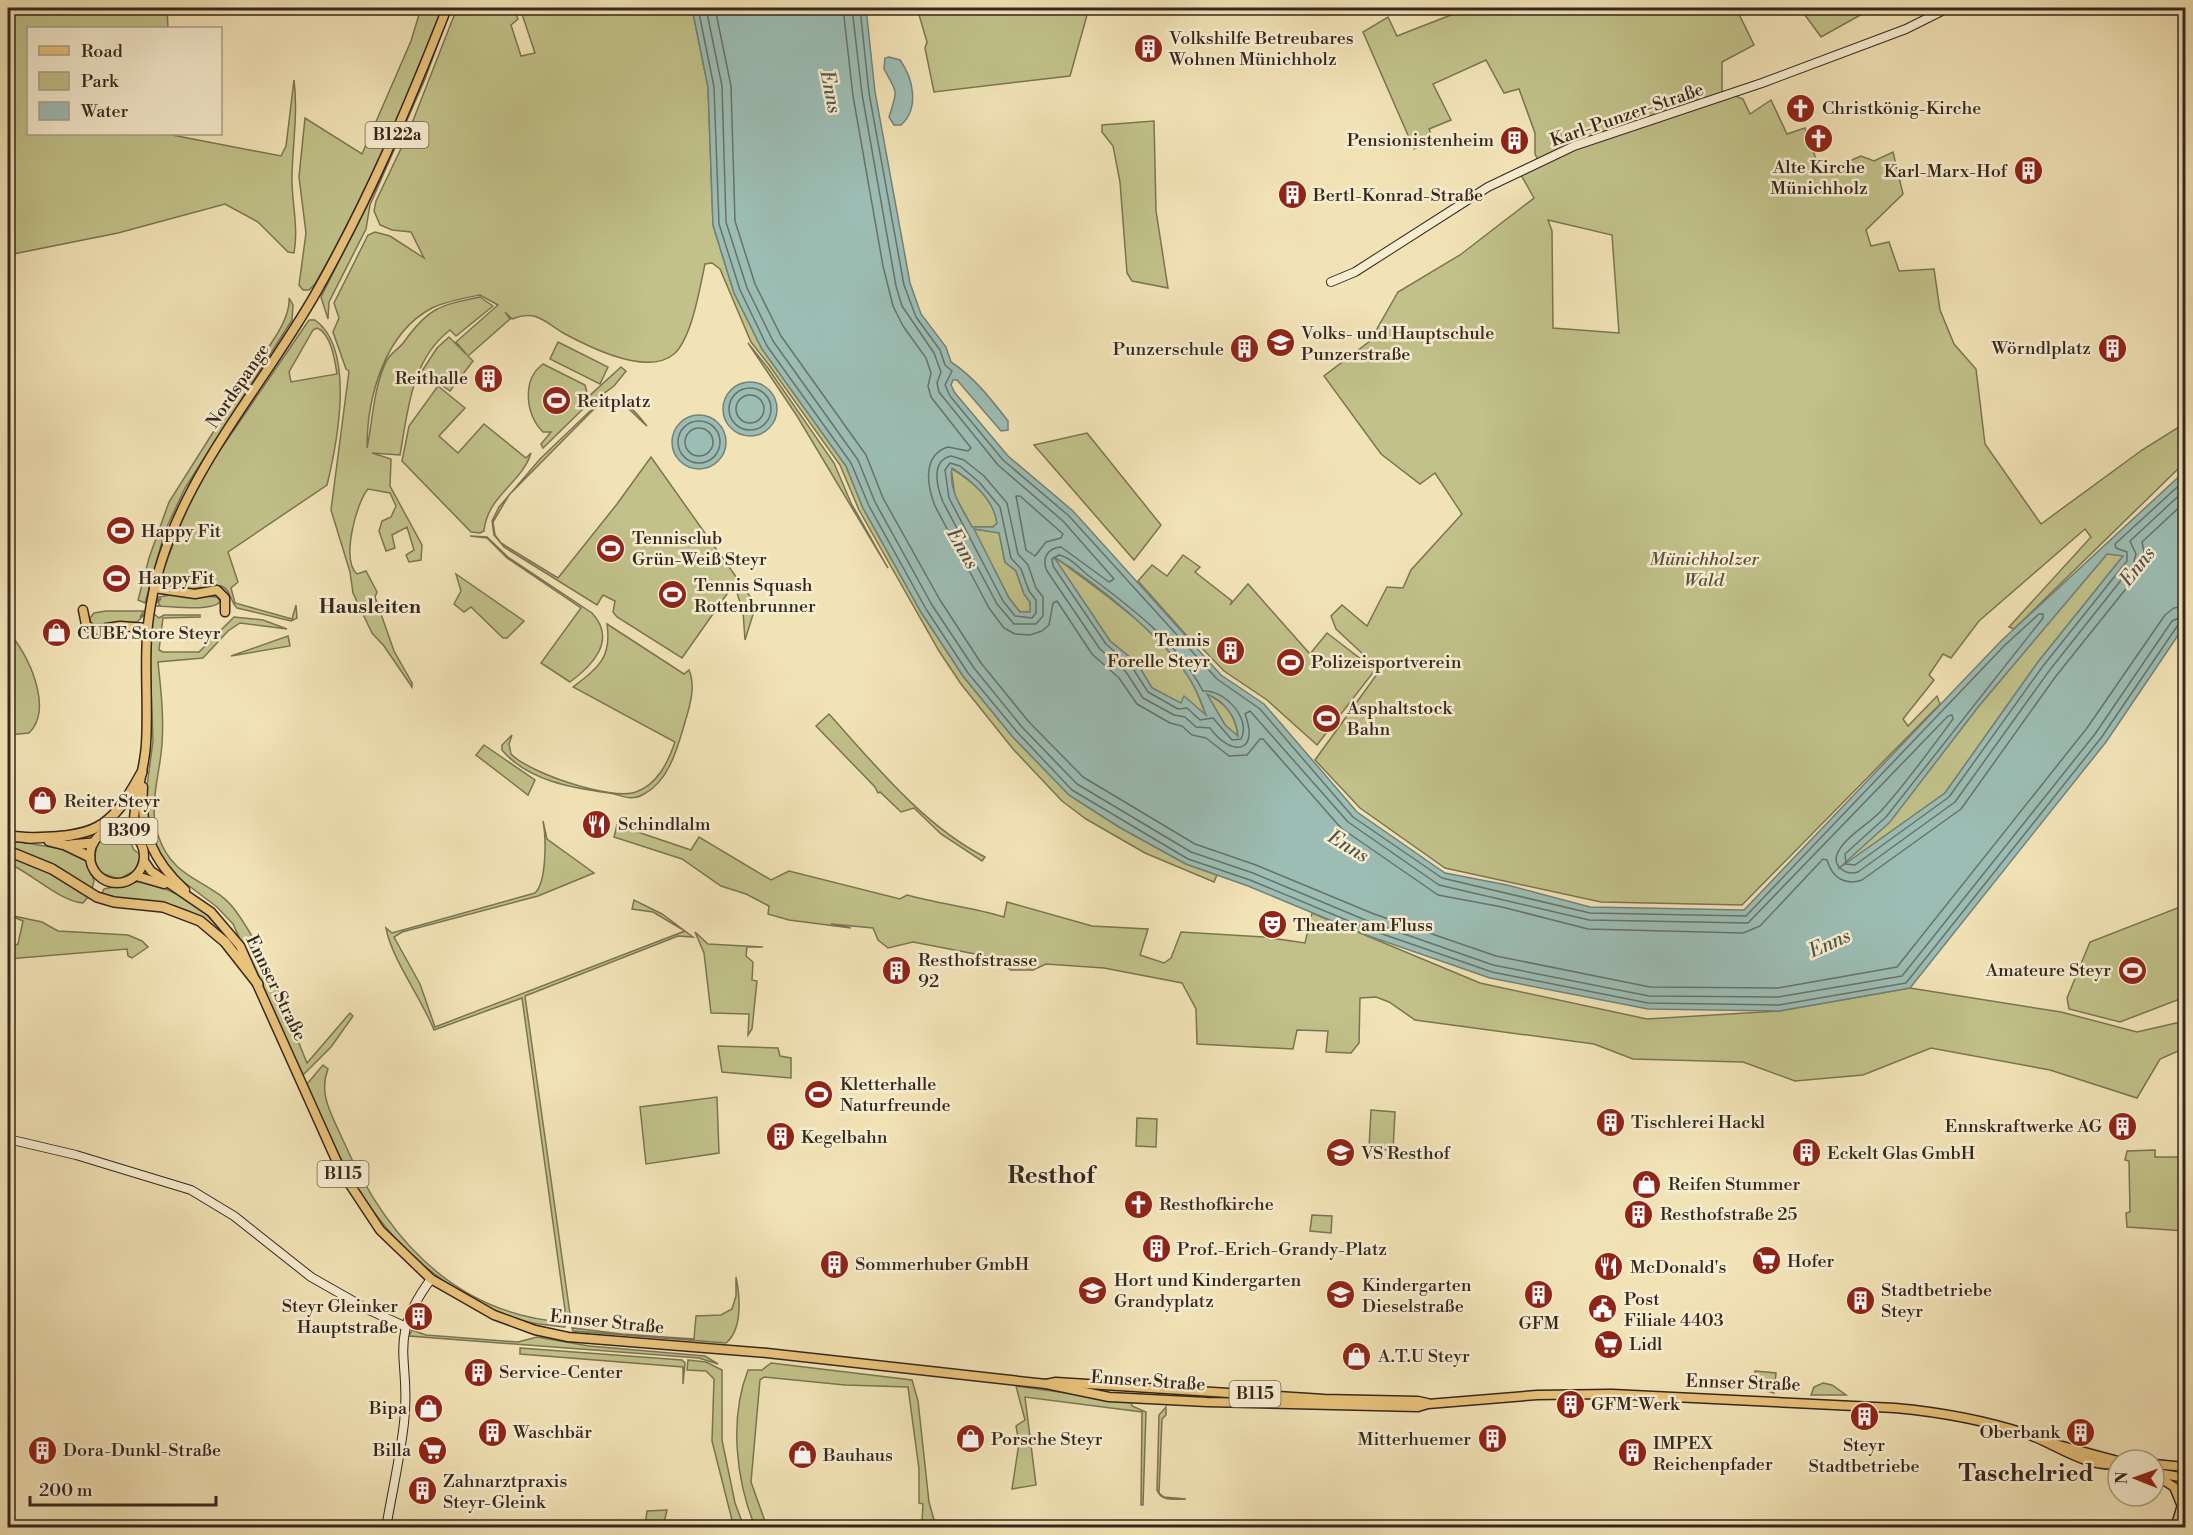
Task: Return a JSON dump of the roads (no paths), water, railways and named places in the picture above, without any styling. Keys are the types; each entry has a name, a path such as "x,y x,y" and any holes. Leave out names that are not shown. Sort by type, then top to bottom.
{"highway":[{"path":"27,838 67,837 95,829 123,806 142,772"},
{"name":"B309","path":"8,836 65,845 93,843"},
{"name":"B309","path":"65,845 90,857"},
{"path":"8,851 44,865 97,897 114,902 164,907 200,921 225,942 258,984"}],"main road":[{"name":"Nordspange","path":"134,833 134,804 144,762 147,628 154,588 169,538 191,489 309,306 369,195 411,102 447,8"},
{"path":"154,588 195,594 217,590 225,598 225,612"},
{"path":"83,610 86,625 93,630 120,626 147,628"},
{"path":"144,762 142,812 149,843 166,872 201,904"},
{"name":"Nordspange","path":"119,828 134,804"},
{"name":"B309","path":"119,828 134,833 143,846 144,861 136,876 124,882 105,880 93,869 90,857 93,843 104,832 119,828"},
{"name":"Ennser Straße","path":"144,861 151,871 178,891"},
{"name":"Ennser Straße","path":"136,876 149,878 201,904 221,921 234,937 258,984 326,1138 355,1194 385,1235 431,1279 460,1298 494,1315 535,1330 568,1337 766,1353 1046,1384 1087,1394 1169,1401 1418,1407 1428,1404 1596,1394 1836,1403 1918,1410 2005,1428 2053,1444 2082,1459 2106,1465"},
{"path":"2166,1465 2186,1467"},
{"path":"2166,1476 2186,1478"},
{"path":"2166,1482 2174,1487 2181,1504"},
{"path":"2175,1527 2186,1492"}],"street":[{"name":"Karl-Punzer-Straße","path":"1331,282 1355,273 1488,187 1574,146 1762,83 1906,29 1948,8"},
{"path":"8,1139 53,1149 190,1190 234,1216 311,1276 363,1307 404,1326"},
{"path":"386,1527 404,1424 402,1352 404,1326 414,1304 431,1279"}],"water":[{"name":"Enns","path":"692,8 866,8 875,92 910,283 921,314 946,347 951,362 975,381 989,397 1008,421 1008,430 1001,431 957,380 953,380 951,385 955,393 1008,456 1073,511 1221,675 1264,704 1357,812 1445,873 1507,885 1590,907 1744,910 2001,641 2185,471 2185,625 2106,742 1910,988 1779,1011 1648,1009 1490,978 1366,935 1248,886 1186,864 1119,827 1069,795 1012,736 963,676 921,612 863,508 846,466 762,349 734,293 713,225 708,87","holes":["952,468 987,498 997,523 993,527 972,527 957,499 951,476","974,529 999,533 1005,562 1016,571 1024,594 1030,602 1030,612 1020,612 1009,598","2107,554 2123,556 2038,662 1945,793 1838,869 1890,822 1978,707","1054,557 1109,596 1165,647 1191,681 1206,715 1184,696 1181,703 1152,688 1137,663 1110,641","1207,694 1228,710 1235,722 1238,736 1225,725"]},
{"path":"885,58 900,60 911,84 911,110 901,125 894,125 889,117 895,92 884,69"},
{"path":"745,382 755,382 765,386 773,394 777,409 773,424 765,432 755,436 745,436 735,432 727,424 723,414 723,404 727,394 735,386"},
{"path":"694,415 704,415 714,419 722,427 726,442 722,457 714,465 704,469 694,469 684,465 676,457 672,447 672,437 676,427 684,419"}],"place":[{"name":"Volkshilfe Betreubares Wohnen Münichholz","path":"1148,48"},
{"name":"Christkönig-Kirche","path":"1801,108"},
{"name":"Alte Kirche Münichholz","path":"1819,138"},
{"name":"Pensionistenheim","path":"1515,140"},
{"name":"Karl-Marx-Hof","path":"2028,171"},
{"name":"Bertl-Konrad-Straße","path":"1292,195"},
{"name":"Volks- und Hauptschule Punzerstraße","path":"1280,343"},
{"name":"Wörndlplatz","path":"2112,348"},
{"name":"Punzerschule","path":"1245,349"},
{"name":"Reithalle","path":"489,378"},
{"name":"Reitplatz","path":"556,401"},
{"name":"Happy Fit","path":"120,531"},
{"name":"Tennisclub Grün-Weiß Steyr","path":"611,548"},
{"name":"HappyFit","path":"117,578"},
{"name":"Tennis Squash Rottenbrunner","path":"673,595"},
{"name":"CUBE Store Steyr","path":"56,633"},
{"name":"Tennis Forelle Steyr","path":"1231,650"},
{"name":"Polizeisportverein","path":"1290,662"},
{"name":"Asphaltstock Bahn","path":"1326,718"},
{"name":"Reiter Steyr","path":"43,801"},
{"name":"Schindlalm","path":"597,824"},
{"name":"Theater am Fluss","path":"1272,925"},
{"name":"Resthofstrasse 92","path":"897,970"},
{"name":"Amateure Steyr","path":"2132,970"},
{"name":"Kletterhalle Naturfreunde","path":"819,1094"},
{"name":"Tischlerei Hackl","path":"1610,1122"},
{"name":"Ennskraftwerke AG","path":"2123,1126"},
{"name":"Kegelbahn","path":"780,1137"},
{"name":"VS Resthof","path":"1340,1153"},
{"name":"Eckelt Glas GmbH","path":"1806,1153"},
{"name":"Reifen Stummer","path":"1647,1184"},
{"name":"Resthofkirche","path":"1138,1204"},
{"name":"Resthofstraße 25","path":"1639,1214"},
{"name":"Prof.-Erich-Grandy-Platz","path":"1156,1249"},
{"name":"Hofer","path":"1766,1261"},
{"name":"Sommerhuber GmbH","path":"834,1264"},
{"name":"McDonald's","path":"1609,1267"},
{"name":"Hort und Kindergarten Grandyplatz","path":"1093,1290"},
{"name":"GFM","path":"1539,1294"},
{"name":"Kindergarten Dieselstraße","path":"1341,1295"},
{"name":"Stadtbetriebe Steyr","path":"1860,1300"},
{"name":"Post Filiale 4403","path":"1603,1309"},
{"name":"Steyr Gleinker Hauptstraße","path":"419,1316"},
{"name":"Lidl","path":"1608,1344"},
{"name":"A.T.U Steyr","path":"1357,1356"},
{"name":"Service-Center","path":"478,1372"},
{"name":"GFM-Werk","path":"1570,1404"},
{"name":"Bipa","path":"428,1408"},
{"name":"Steyr Stadtbetriebe","path":"1864,1416"},
{"name":"Waschbär","path":"492,1432"},
{"name":"Oberbank","path":"2081,1432"},
{"name":"Porsche Steyr","path":"970,1439"},
{"name":"Mitterhuemer","path":"1492,1439"},
{"name":"Dora-Dunkl-Straße","path":"42,1450"},
{"name":"Billa","path":"432,1450"},
{"name":"IMPEX Reichenpfader","path":"1632,1453"},
{"name":"Bauhaus","path":"802,1455"},
{"name":"Zahnarztpraxis Steyr-Gleink","path":"422,1491"}],"district":[{"name":"Hausleiten","path":"370,607"},
{"name":"Resthof","path":"1051,1176"},
{"name":"Taschelried","path":"2026,1474"}],"park label":[{"name":"Münichholzer Wald","path":"1704,569"}]}
